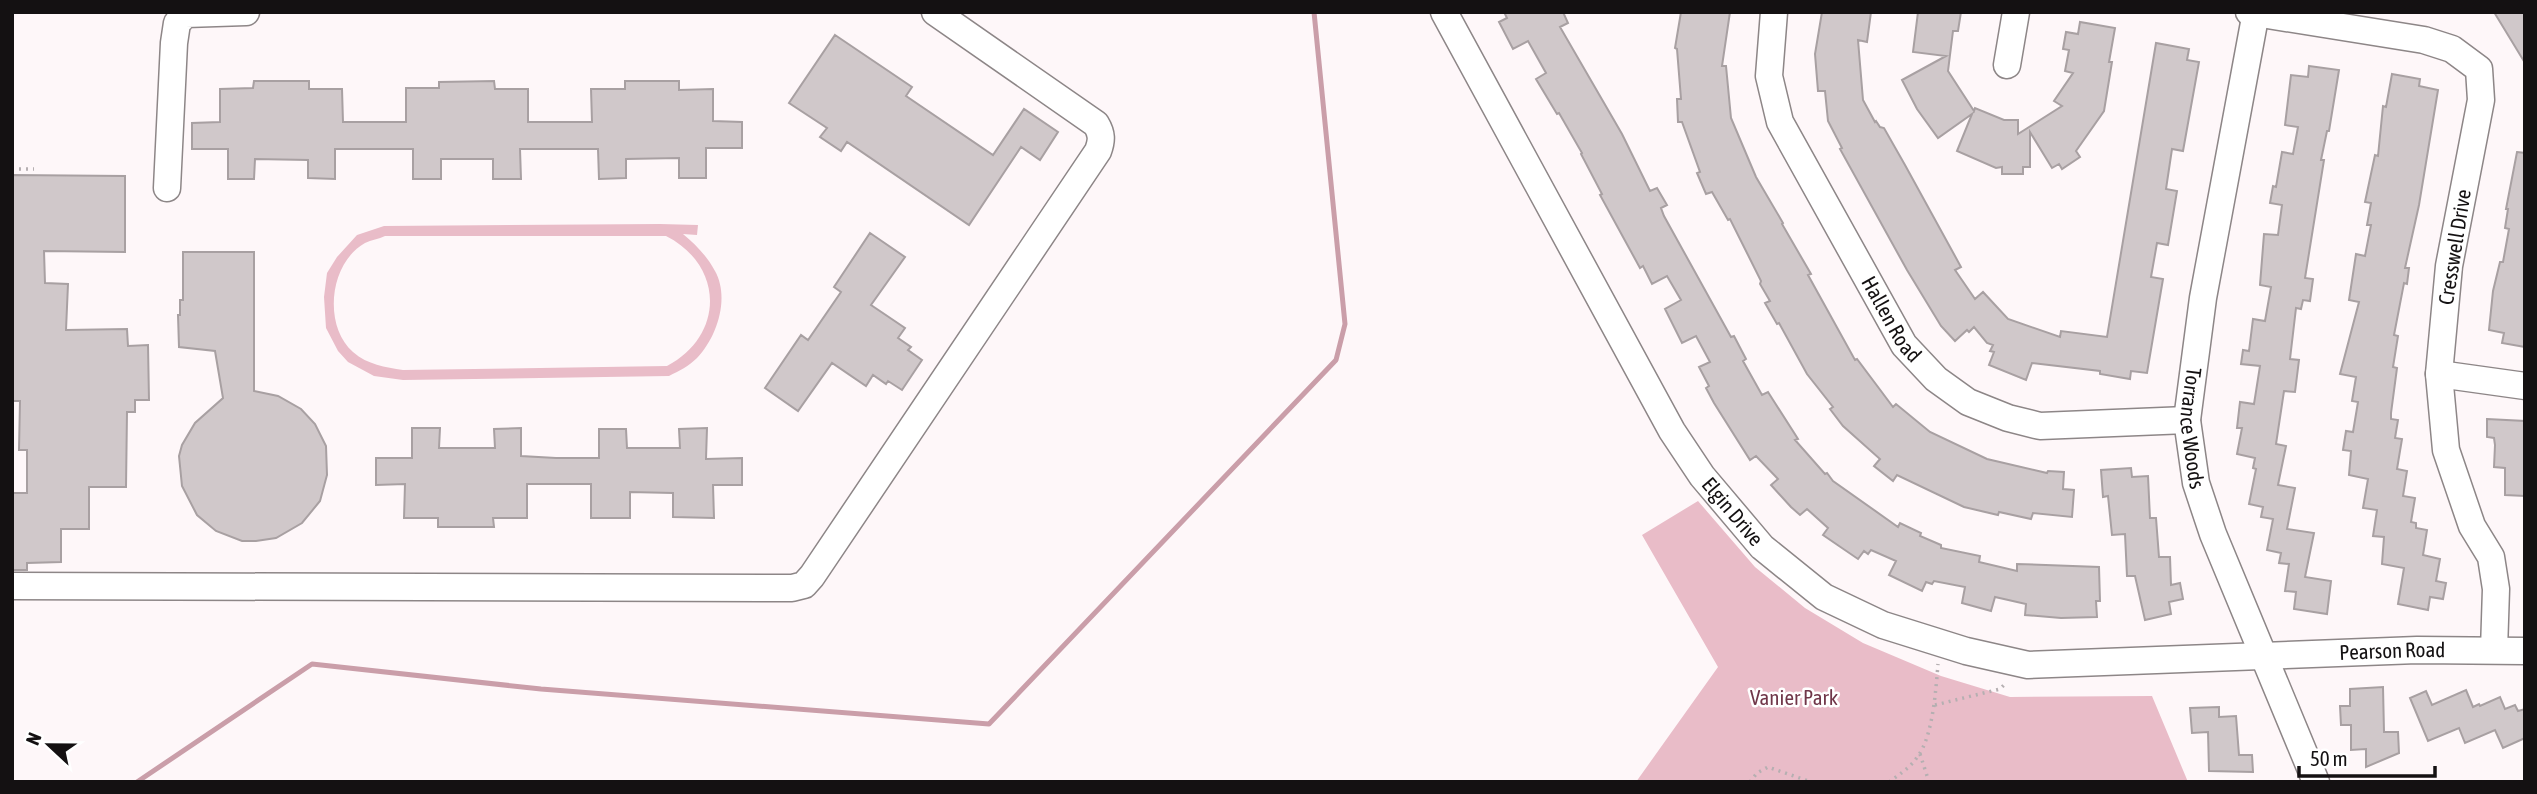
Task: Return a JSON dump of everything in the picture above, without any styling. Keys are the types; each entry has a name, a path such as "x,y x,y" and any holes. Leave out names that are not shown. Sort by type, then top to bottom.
{"street":[{"path":"167,188 177,23 186,14 246,12"},
{"path":"12,586 792,588 804,585 1083,174 1101,142 1096,124 935,12"},
{"name":"Elgin Drive","path":"1444,12 1666,419 1702,476 1762,547 1824,597 1883,625 2028,665 2262,655"},
{"name":"Hallen Road","path":"1774,12 1769,76 1780,122 1904,345 1936,379 1968,402 2008,418 2040,426 2187,420"},
{"path":"2007,65 2015,12"},
{"name":"Torrance Woods","path":"2254,13 2203,298 2187,420 2196,483 2213,534 2316,782"},
{"name":"Cresswell Drive","path":"2254,13 2424,40 2452,49 2479,69 2481,100 2449,266 2439,373 2446,450 2472,526 2491,557 2496,589 2494,650"},
{"path":"2439,373 2525,386"},
{"name":"Pearson Road","path":"2262,655 2525,651"}],"path":[{"path":"12,169 34,169"},
{"path":"1889,782 1906,770 1920,754 1935,705 1939,642"},
{"path":"1935,705 2000,689 2028,665"},
{"path":"1920,754 1929,782"},
{"path":"1751,782 1758,773 1768,767 1811,782"}],"green space":[{"path":"698,225 697,235 683,234 701,251 715,271 721,293 719,317 710,339 697,358 669,376 403,380 374,376 348,362 338,351 326,328 324,297 327,273 337,257 357,235 384,226","holes":["385,236 666,236 685,249 699,265 707,282 710,301 707,320 699,337 686,353 667,366 403,370 365,360 343,341 337,327 334,295 337,279 344,265 353,252 365,243"]},
{"name":"Vanier Park","path":"1698,501 1755,567 1805,608 1863,643 1941,676 2010,697 2152,696 2188,782 1636,782 1718,667 1642,535"}],"building":[{"path":"1504,12 1563,12 1568,23 1560,27 1622,134 1650,191 1657,188 1667,205 1661,208 1664,216 1731,337 1734,336 1746,359 1743,361 1762,395 1768,392 1798,439 1795,440 1825,474 1898,527 1900,523 1921,533 1920,536 1941,545 1941,548 1980,556 1979,562 2017,571 2017,564 2099,567 2100,601 2096,601 2097,617 2025,615 2026,604 1995,597 1991,611 1962,603 1965,587 1934,581 1932,584 1926,582 1922,591 1889,575 1896,561 1871,550 1868,554 1864,551 1858,559 1823,535 1828,528 1807,509 1800,515 1791,507 1771,485 1778,479 1756,456 1750,460 1714,403 1699,367 1710,362 1696,336 1682,343 1665,309 1681,300 1667,276 1652,284 1643,266 1640,268 1600,195 1602,194 1582,153 1536,79 1546,73 1528,41 1513,49 1499,22 1507,18"},
{"path":"1681,12 1730,12 1722,66 1726,66 1731,118 1756,177 1811,274 1808,275 1855,360 1857,359 1893,407 1896,404 1930,432 1987,459 2047,473 2064,472 2063,489 2074,490 2072,517 2033,513 2031,519 1999,512 1998,515 1964,507 1897,475 1893,481 1874,466 1880,459 1843,426 1830,409 1833,407 1807,374 1779,323 1777,324 1765,303 1770,301 1730,219 1728,220 1712,192 1706,194 1697,173 1700,172 1682,122 1678,122 1677,99 1681,99 1675,48"},
{"path":"1822,12 1871,12 1867,42 1858,40 1863,100 1875,122 1884,128 1905,165 1961,267 1955,270 1975,299 1983,292 2008,319 2060,337 2061,331 2107,337 2156,43 2189,49 2187,60 2199,62 2183,151 2172,149 2166,189 2177,191 2168,245 2157,243 2151,277 2163,279 2147,373 2131,371 2130,379 2100,374 2100,371 2032,363 2026,380 1989,365 1994,352 1990,351 1993,345 1987,343 1974,327 1955,341 1941,326 1840,149 1842,148 1828,121 1825,91 1818,91 1815,54"},
{"path":"1918,12 1961,12 1958,31 1953,31 1948,71 1974,111 1975,108 2004,120 2018,120 2018,134 2062,106 2054,101 2073,73 2065,71 2069,50 2063,49 2066,32 2078,34 2080,22 2115,28 2104,111 2076,151 2080,157 2062,169 2059,164 2052,168 2030,132 2030,167 2023,167 2023,174 2002,174 2002,167 1996,168 1957,151 1972,114 1938,138 1917,109 1902,80 1946,56 1913,52"},
{"path":"2494,12 2525,12 2525,63"},
{"path":"835,35 912,87 906,96 993,155 1024,109 1058,132 1040,160 1021,147 969,225 847,142 841,151 820,137 827,128 789,103"},
{"path":"2309,66 2339,70 2329,131 2321,160 2324,160 2305,278 2313,279 2310,301 2303,300 2301,309 2296,308 2290,359 2299,360 2295,392 2284,391 2276,444 2286,446 2278,485 2295,488 2287,529 2314,533 2305,577 2331,581 2327,614 2294,609 2296,592 2285,591 2289,564 2279,563 2281,553 2267,550 2273,519 2261,517 2263,507 2249,504 2256,469 2253,468 2255,458 2237,454 2242,428 2237,428 2240,402 2254,404 2260,366 2241,364 2243,350 2249,351 2253,319 2265,321 2271,287 2260,285 2264,234 2278,235 2282,205 2270,203 2273,186 2276,187 2282,152 2293,154 2298,127 2285,125 2291,75 2308,77"},
{"path":"2392,74 2420,79 2419,86 2438,90 2419,205 2405,268 2409,268 2407,284 2404,283 2394,335 2398,336 2393,367 2397,368 2391,413 2391,419 2398,420 2395,438 2402,439 2397,469 2407,471 2403,496 2415,498 2411,522 2416,523 2416,528 2427,530 2423,555 2440,559 2436,581 2446,583 2443,599 2430,597 2428,610 2398,604 2404,568 2382,564 2384,537 2373,536 2377,510 2363,508 2368,479 2349,475 2351,451 2343,450 2346,431 2353,432 2358,402 2352,401 2356,377 2340,374 2359,302 2349,300 2356,254 2365,256 2371,225 2367,225 2371,203 2365,202 2375,155 2378,156 2383,106 2386,107"},
{"path":"254,81 309,81 309,89 342,89 343,122 406,122 406,88 439,88 439,82 494,81 495,89 528,89 528,122 592,122 591,89 625,89 625,81 679,81 679,90 713,89 713,121 742,122 742,148 706,148 706,178 679,178 679,158 626,159 626,178 599,179 598,149 520,149 521,179 493,179 493,159 441,159 441,179 413,179 413,149 335,149 335,179 308,178 308,160 255,159 254,179 228,179 228,149 192,149 192,123 220,122 220,89 253,88"},
{"path":"2517,152 2525,153 2525,347 2502,343 2504,333 2489,330 2493,291 2500,262 2503,262 2509,229 2505,228 2506,209"},
{"path":"12,175 125,176 125,252 44,251 45,283 68,284 66,330 127,329 128,346 148,345 149,400 135,400 135,412 127,412 126,487 89,487 89,529 61,529 61,562 27,563 27,570 12,570 12,493 27,493 27,450 19,450 20,401 12,401"},
{"path":"870,233 905,257 871,305 905,328 898,338 911,347 908,350 922,360 902,390 873,375 866,386 832,363 798,411 765,388 801,335 808,340 841,292 834,287"},
{"path":"183,252 254,252 254,391 278,396 301,409 315,424 326,446 327,475 320,501 302,523 276,538 242,541 216,531 197,515 182,486 179,456 182,445 195,423 223,398 215,351 179,347 178,315 180,300 183,300"},
{"path":"2487,419 2525,421 2525,496 2505,495 2505,468 2494,467 2494,438 2487,437"},
{"path":"412,428 440,428 439,448 495,448 494,429 521,428 521,456 599,458 599,429 626,429 627,448 680,448 679,429 707,428 706,459 742,458 742,485 713,485 714,518 673,517 673,493 630,492 630,518 591,518 591,484 527,484 527,518 493,518 494,527 438,527 438,518 404,518 405,484 376,485 376,458 412,458"},
{"path":"2131,468 2132,477 2148,476 2150,518 2156,518 2159,557 2170,557 2171,585 2180,583 2183,599 2169,602 2171,614 2145,620 2135,576 2127,576 2125,534 2112,535 2108,496 2103,497 2101,470"},
{"path":"2383,687 2384,732 2398,732 2399,753 2366,767 2366,749 2351,750 2351,725 2341,725 2340,706 2350,706 2350,689"},
{"path":"2466,690 2473,707 2500,697 2505,709 2515,705 2518,711 2525,709 2525,738 2503,748 2495,730 2465,743 2459,728 2428,741 2410,698 2426,691 2432,705"},
{"path":"2219,707 2219,717 2236,716 2239,755 2252,755 2253,772 2209,771 2208,732 2192,733 2190,708"}],"waterway":[{"path":"137,782 312,664 541,689 989,724 1336,360 1345,324 1314,12"}]}
